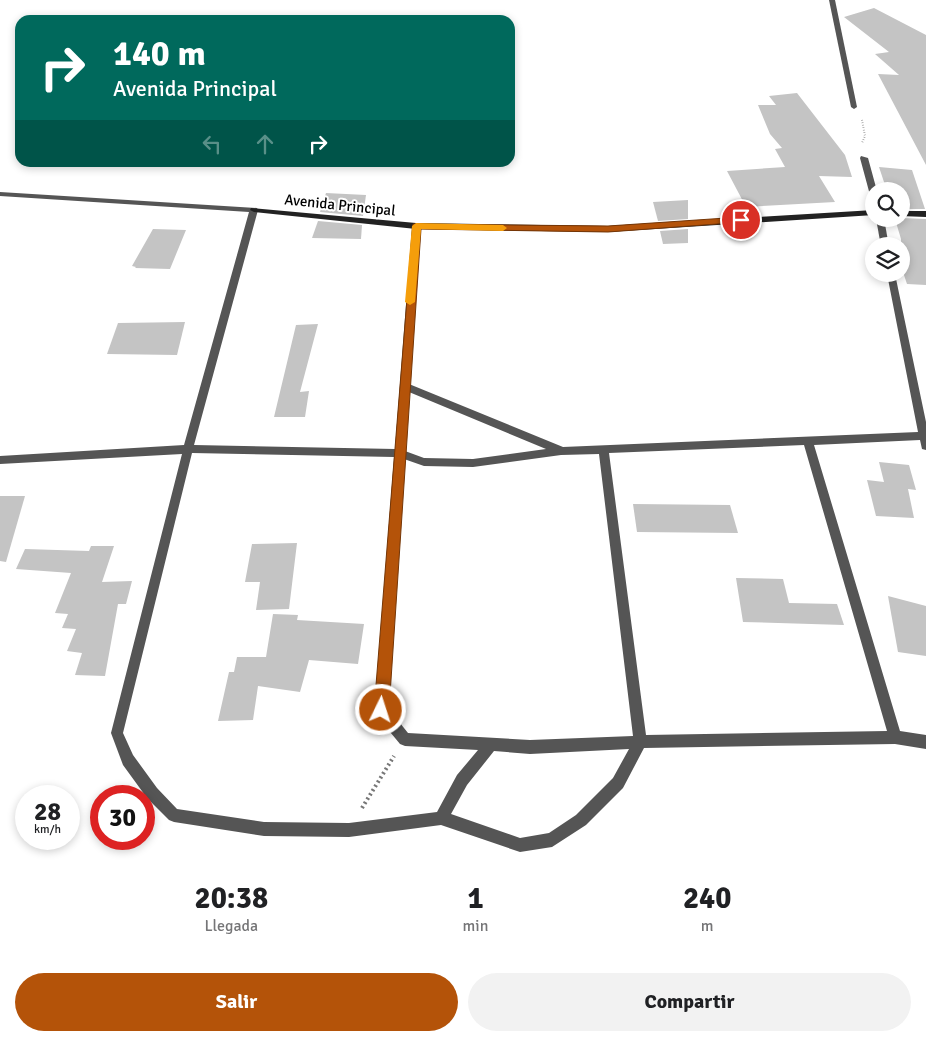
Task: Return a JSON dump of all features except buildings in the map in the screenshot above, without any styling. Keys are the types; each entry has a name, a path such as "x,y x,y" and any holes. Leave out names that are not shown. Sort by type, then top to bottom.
{"street":[{"path":"832,0 854,107"},
{"path":"864,158 870,182"},
{"path":"0,194 254,210 188,449 117,733 128,760 152,793 174,815 264,829 349,830 441,818 520,844 552,840 581,820 618,783 640,742 604,450"},
{"name":"Avenida Principal","path":"254,210 416,226 608,229 865,213"},
{"path":"910,213 926,214"},
{"path":"416,226 381,710 405,739 530,747 640,742 895,737 926,742"},
{"path":"0,460 188,449 399,453 424,462 473,463 561,451 925,439 893,282"},
{"path":"404,386 561,451"},
{"path":"808,442 895,737"},
{"path":"441,818 462,780 491,745"}],"path":[{"path":"854,107 861,116 863,123 865,136 858,151 864,158"},
{"path":"349,830 405,739"}],"slow traffic":[{"path":"410,302 416,226 503,228"}],"route":[{"path":"381,710 416,226 608,229 741,220"}]}
